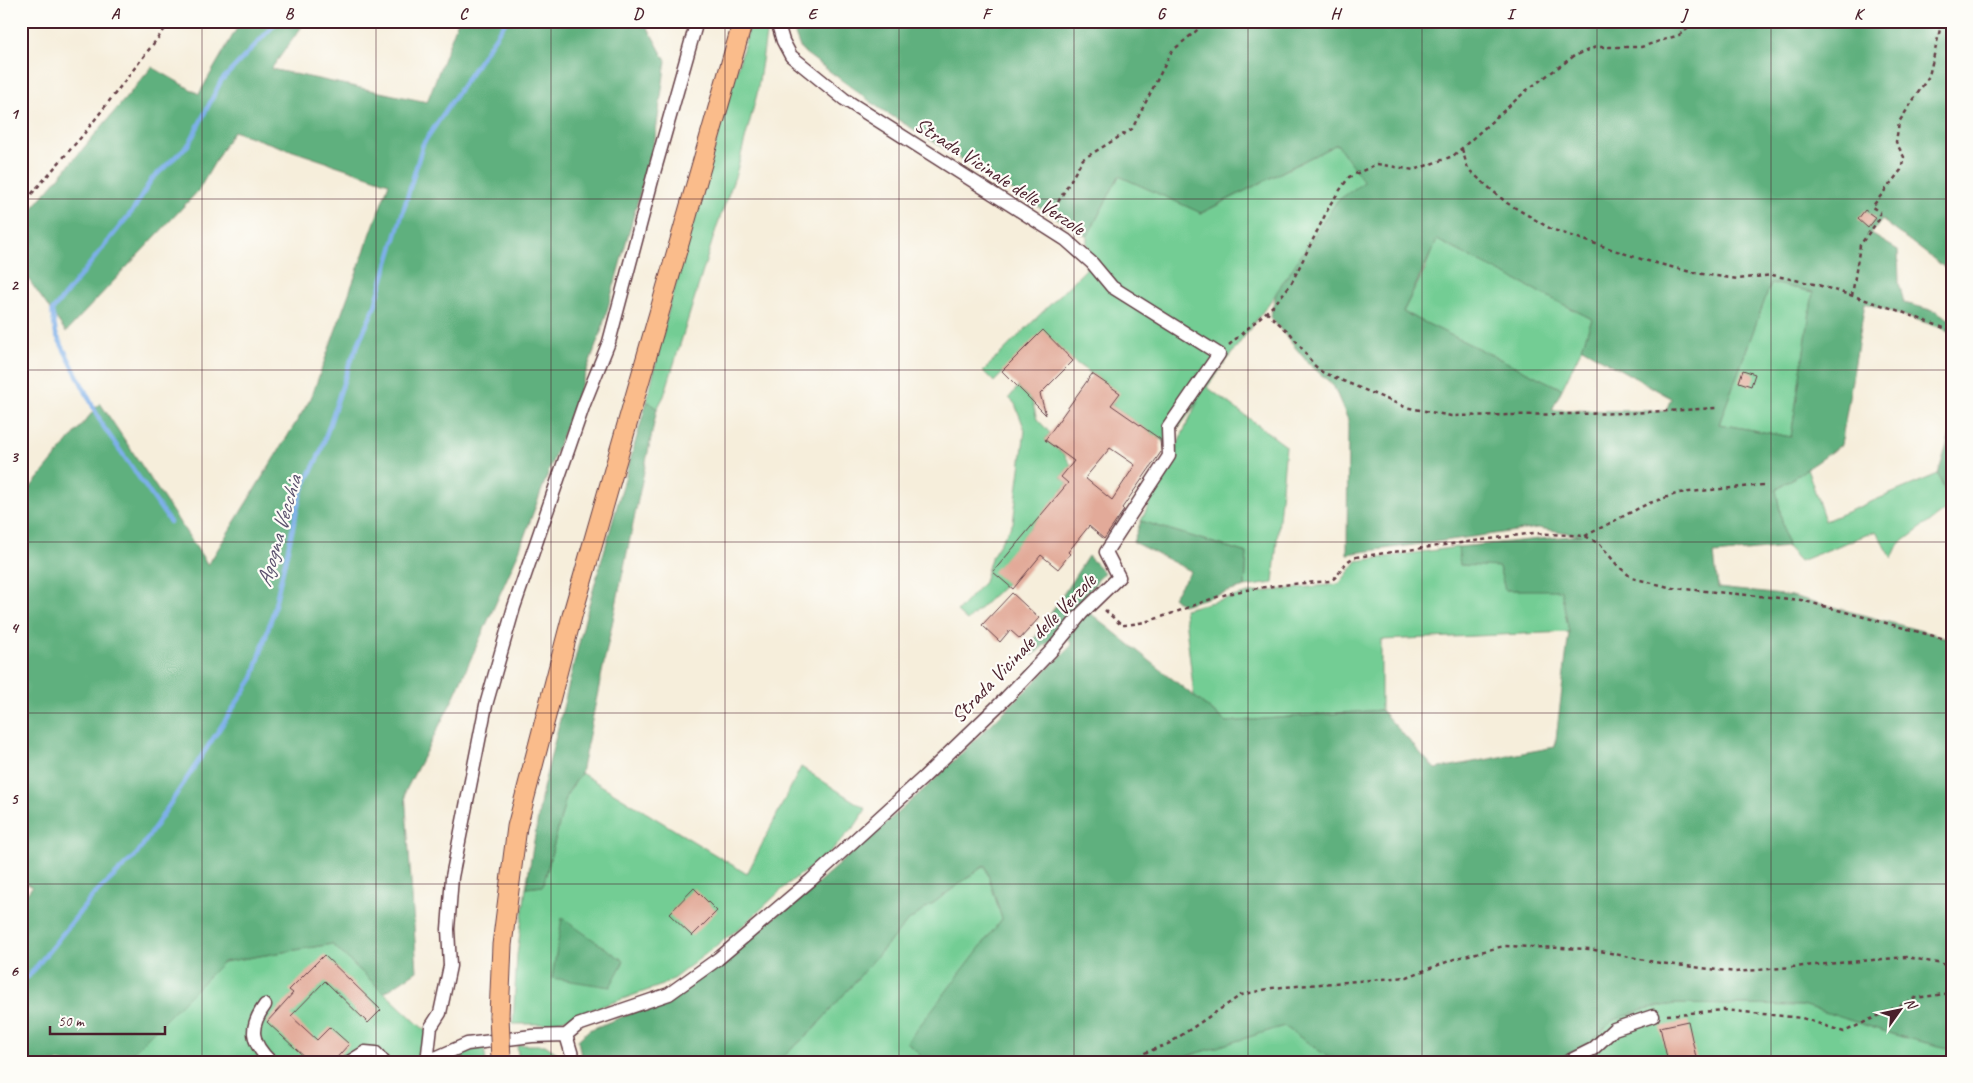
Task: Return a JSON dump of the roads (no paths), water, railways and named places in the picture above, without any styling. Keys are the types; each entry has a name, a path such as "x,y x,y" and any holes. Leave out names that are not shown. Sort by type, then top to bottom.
{"main road":[{"path":"501,1061 499,1016 502,945 517,827 572,616 743,21"}],"street":[{"path":"574,1062 566,1035 532,1036 467,1044 427,1062 430,1027 440,1013 450,966 448,929 452,877 486,705 514,607 584,404 609,342 697,21"},
{"name":"Strada Vicinale delle Verzole","path":"566,1035 578,1025 669,994 718,958 811,880 924,777 1006,698 1119,577 1106,552 1169,456 1168,428 1219,354 1112,287 1092,263 1066,240 844,99 792,56 783,41 777,21"},
{"path":"265,1005 254,1020 254,1036 262,1054 271,1062"},
{"path":"1567,1062 1592,1049 1614,1029 1653,1016"},
{"path":"350,1062 365,1052 376,1053 384,1062"}],"waterway":[{"path":"170,522 103,426 56,334 52,311 134,209 151,180 189,144 221,81 278,21"},
{"name":"Agogna Vecchia","path":"21,980 28,977 92,897 137,854 253,678 273,613 301,493 321,451 349,365 375,306 423,144 506,21"}]}
